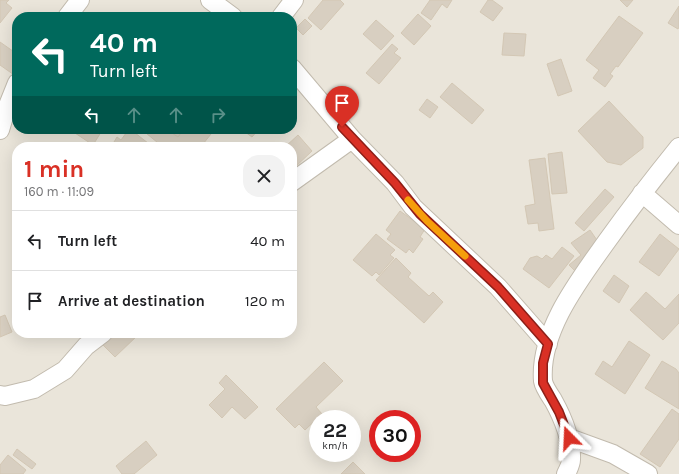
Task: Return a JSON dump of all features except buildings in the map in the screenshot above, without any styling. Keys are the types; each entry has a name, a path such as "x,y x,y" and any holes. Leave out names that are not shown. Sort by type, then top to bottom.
{"street":[{"path":"71,12 80,0"},
{"path":"210,0 226,12"},
{"path":"285,12 294,0"},
{"path":"297,74 352,139 395,183 413,207 498,287 548,344"},
{"path":"0,130 12,96"},
{"path":"297,178 352,139"},
{"path":"566,474 571,461 569,438 559,412 543,383 543,363 548,344 558,316 578,281 642,193 679,147"},
{"path":"642,193 679,225"},
{"path":"0,395 5,396 34,389 65,370 86,346 96,338"},
{"path":"569,438 613,454 648,474"}],"shaded area":[{"path":"0,0 679,0 679,474 0,474"}],"slow traffic":[{"path":"408,200 427,221 465,256"}],"route":[{"path":"342,127 395,183 413,207 498,287 548,344 543,363 543,383 559,412 569,438"}]}
